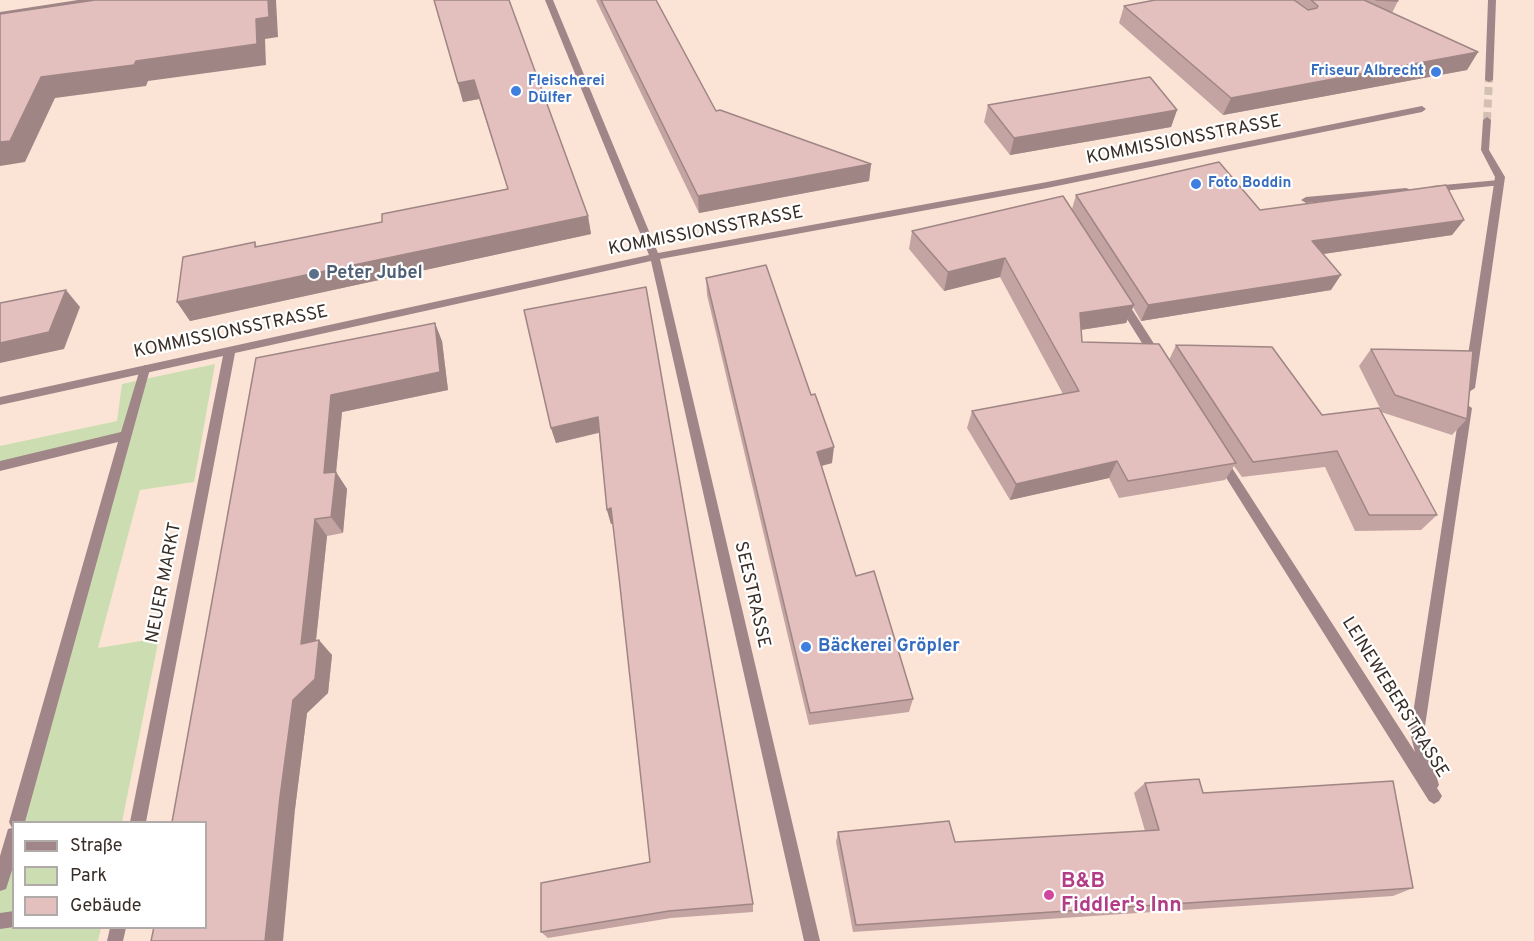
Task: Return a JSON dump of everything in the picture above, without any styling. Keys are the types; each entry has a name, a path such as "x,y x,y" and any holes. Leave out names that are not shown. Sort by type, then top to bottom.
{"street":[{"path":"0,14 93,0"},
{"name":"SEESTRASSE","path":"549,0 655,257 812,941"},
{"path":"1489,80 1492,0"},
{"name":"KOMMISSIONSSTRASSE","path":"0,401 655,257 1050,190 1422,110"},
{"path":"1306,200 1499,183 1500,177 1485,150 1487,120"},
{"name":"LEINEWEBERSTRASSE","path":"1212,446 1434,796 1417,733 1499,183"},
{"path":"1117,295 1161,365"},
{"name":"NEUER MARKT","path":"138,821 230,350"},
{"path":"17,821 145,369"},
{"path":"0,466 125,436"},
{"path":"0,883 12,842"}],"green space":[{"path":"215,364 194,482 140,490 98,648 159,638 122,821 17,821 125,436 0,466 0,446 117,421 122,384"},
{"path":"12,839 12,929 101,929 98,941 0,941 0,883"}],"building":[{"path":"95,0 268,0 269,17 256,19 257,44 136,61 134,65 41,77 10,141 0,142 0,14"},
{"path":"434,0 509,0 588,216 177,302 183,257 255,242 255,247 382,222 382,214 508,189 474,80 458,83"},
{"path":"601,0 656,0 716,111 720,110 871,164 698,196"},
{"path":"1155,0 1294,0 1308,10 1318,6 1311,0 1364,0 1478,52 1231,98 1124,6"},
{"path":"1150,77 1177,110 1014,138 988,105"},
{"path":"1219,162 1260,210 1446,185 1464,220 1312,241 1341,275 1148,305 1076,195"},
{"path":"1063,196 1134,305 1080,313 1082,342 1159,344 1236,463 1128,481 1117,461 1016,484 972,411 1079,391 1005,258 948,272 912,231"},
{"path":"766,265 811,395 815,394 834,447 817,452 856,576 874,571 913,699 810,713 706,278"},
{"path":"646,287 753,904 669,911 541,932 541,883 650,862 611,508 607,510 598,417 551,428 524,310"},
{"path":"66,290 49,332 0,343 0,303"},
{"path":"435,323 440,372 331,395 324,473 336,472 331,517 315,519 301,644 319,640 315,679 293,700 265,941 151,941 154,929 207,929 207,821 172,821 256,358"},
{"path":"1176,345 1272,347 1322,415 1379,408 1437,515 1369,515 1337,451 1253,462"},
{"path":"1371,349 1473,351 1467,419 1395,395"},
{"path":"1199,779 1203,793 1393,781 1413,888 856,925 838,832 949,821 955,842 1159,830 1145,783"}],"tunnel":[{"path":"1487,120 1489,80"}],"place":[{"name":"Friseur Albrecht","path":"1436,72"},
{"name":"Fleischerei Dülfer","path":"516,91"},
{"name":"Foto Boddin","path":"1196,184"},
{"name":"Peter Jubel","path":"314,274"},
{"name":"Bäckerei Gröpler","path":"806,647"},
{"name":"B&B Fiddler's Inn","path":"1049,895"}]}
